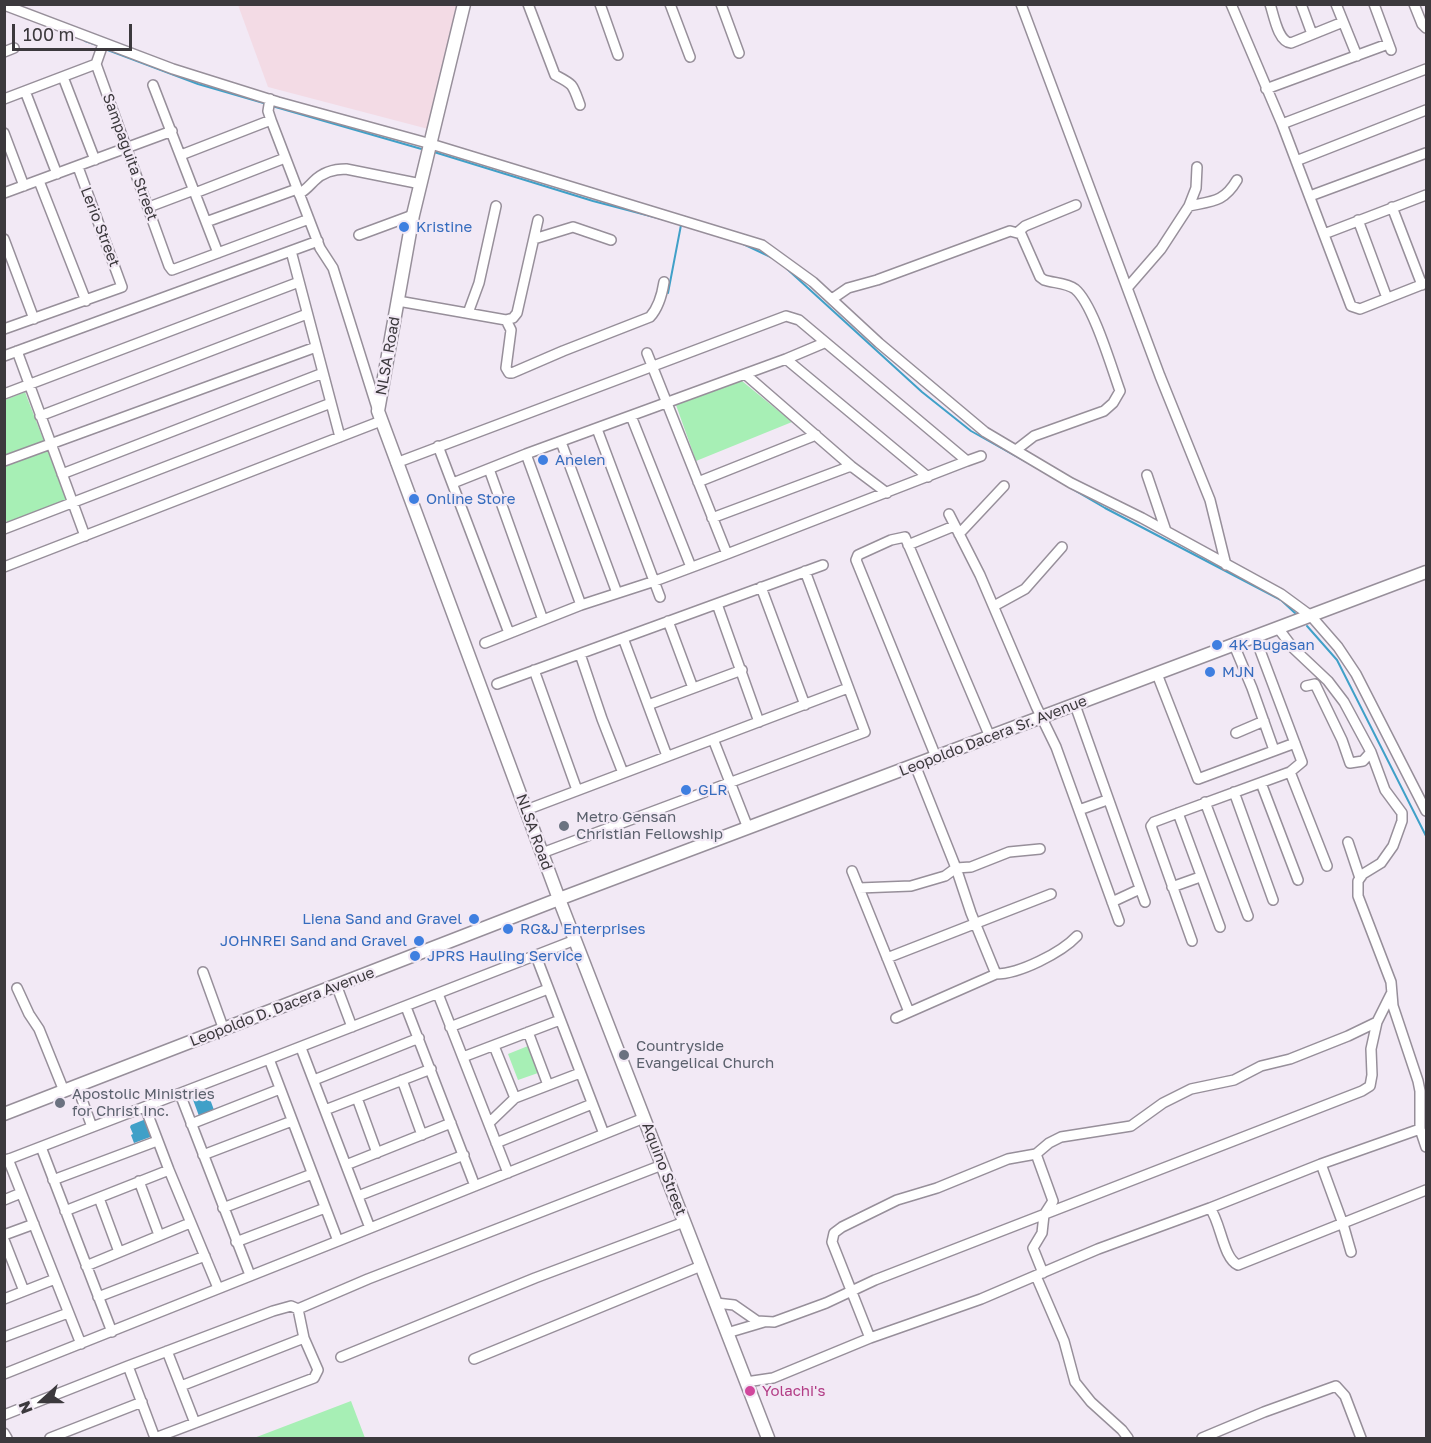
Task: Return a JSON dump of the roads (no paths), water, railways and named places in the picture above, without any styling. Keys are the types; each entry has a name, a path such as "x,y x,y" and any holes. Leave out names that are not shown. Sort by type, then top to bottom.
{"main road":[{"name":"NLSA Road","path":"464,4 413,216 379,416 559,899"},
{"name":"Leopoldo Dacera Sr. Avenue","path":"559,899 1426,572"},
{"name":"Aquino Street","path":"559,899 768,1438"},
{"name":"Leopoldo D. Dacera Avenue","path":"4,1114 337,987 559,899"}],"street":[{"path":"528,4 555,75 572,84 580,105"},
{"path":"600,4 618,55"},
{"path":"670,4 690,57"},
{"path":"722,4 739,52"},
{"path":"1021,4 1160,376 1210,500 1226,565"},
{"path":"1231,4 1282,124 1351,306 1360,309 1424,284 1392,207"},
{"path":"1270,4 1283,41 1291,43 1343,22"},
{"path":"1301,4 1312,34"},
{"path":"1336,4 1357,56"},
{"path":"1266,89 1357,56 1390,47 1374,4"},
{"path":"1414,4 1426,28"},
{"path":"4,5 173,69 270,109 430,149 762,245 795,268 832,299 879,343 985,432 1096,496 1166,531 1281,594 1311,616 1338,647 1356,675 1426,811"},
{"path":"4,99 96,64 103,44"},
{"path":"4,52 14,48"},
{"name":"Sampaguita Street","path":"96,64 169,266 172,270 218,253"},
{"path":"1282,124 1426,69"},
{"path":"63,77 95,160"},
{"path":"153,85 218,253 309,219"},
{"path":"26,91 57,174"},
{"path":"181,155 270,109"},
{"path":"4,567 340,437 379,416 333,268 322,253 285,158 270,109"},
{"path":"1296,161 1426,110"},
{"path":"4,194 172,131"},
{"path":"4,133 24,186"},
{"path":"1310,196 1426,153"},
{"path":"149,207 285,158"},
{"path":"1128,287 1161,249 1189,206 1196,188 1197,166"},
{"name":"Lerio Street","path":"78,167 122,287 86,301"},
{"path":"206,222 306,190 324,174 336,169 421,184"},
{"path":"1189,206 1222,198 1229,193 1237,180"},
{"path":"4,330 86,301 39,181"},
{"path":"1324,234 1426,195"},
{"path":"1018,232 1025,225 1076,205"},
{"path":"468,313 479,283 496,206"},
{"path":"359,235 413,216"},
{"path":"398,301 506,320 513,318 517,313 538,220"},
{"path":"1358,220 1388,298"},
{"path":"534,239 573,227 611,240"},
{"path":"832,299 848,288 888,276 1010,231 1018,232 1024,238 1040,277 1073,288 1083,299 1095,323 1120,391 1113,403 1104,411 1035,436 1016,450"},
{"path":"4,239 34,319"},
{"path":"4,356 318,241"},
{"path":"291,251 340,437"},
{"path":"4,394 299,282"},
{"path":"506,320 511,330 506,368 512,374 650,317 656,310 664,282"},
{"path":"40,416 307,314"},
{"path":"396,462 786,316 799,320 967,461"},
{"path":"453,483 824,343"},
{"path":"4,461 316,347"},
{"path":"16,351 85,536"},
{"path":"647,353 727,554"},
{"path":"786,359 928,477"},
{"path":"62,474 323,373"},
{"path":"745,374 851,466 887,494"},
{"path":"5,528 331,403"},
{"path":"631,416 691,567"},
{"path":"597,429 660,597"},
{"path":"698,482 816,435"},
{"path":"561,442 617,593"},
{"path":"438,446 509,633"},
{"path":"526,454 581,605"},
{"path":"485,643 581,605 655,581 887,494 981,456"},
{"path":"712,518 851,466"},
{"path":"489,469 543,621"},
{"path":"1147,475 1166,531"},
{"path":"908,545 956,530 1004,486"},
{"path":"949,514 994,606 1056,747 1119,921"},
{"path":"936,758 856,560 861,553 901,536 905,537 990,737"},
{"path":"994,606 1025,589 1062,547"},
{"path":"497,684 822,565"},
{"path":"542,853 865,732 805,571"},
{"path":"761,587 805,705"},
{"path":"717,603 759,722"},
{"path":"668,621 693,688"},
{"path":"1278,628 1293,648 1328,681 1344,702 1371,752 1385,790 1403,815 1387,857 1363,874 1357,888 1358,896 1388,973 1393,1006 1419,1085 1420,1129 1426,1147"},
{"path":"1192,941 1150,829 1154,822 1290,772 1302,762 1255,637"},
{"path":"623,638 667,756"},
{"path":"1234,645 1275,750"},
{"path":"580,654 623,773"},
{"path":"534,670 577,790"},
{"path":"648,705 742,670"},
{"path":"1157,674 1198,778 1295,743"},
{"path":"1306,686 1315,684 1342,740 1350,763 1363,760 1371,752"},
{"path":"526,810 848,688"},
{"path":"1075,705 1145,902"},
{"path":"1236,733 1264,721"},
{"path":"713,739 748,828"},
{"path":"915,765 996,974"},
{"path":"1290,772 1327,866"},
{"path":"1261,783 1298,880"},
{"path":"1234,792 1273,900"},
{"path":"1079,810 1107,800"},
{"path":"1205,802 1248,916"},
{"path":"1178,813 1220,927"},
{"path":"1348,842 1360,878"},
{"path":"859,888 911,886 945,876 956,868 971,867 1009,852 1040,849"},
{"path":"852,871 909,1012"},
{"path":"1172,887 1200,877"},
{"path":"1112,902 1140,889"},
{"path":"887,958 1051,894"},
{"path":"896,1018 996,974 1014,971 1051,956 1069,945 1077,936"},
{"path":"81,1344 7,1160 575,940"},
{"path":"536,956 604,1134"},
{"path":"203,972 224,1030"},
{"path":"337,987 352,1027"},
{"path":"17,988 39,1029 64,1092"},
{"path":"450,1027 548,989"},
{"path":"438,994 508,1173"},
{"path":"727,1333 764,1322 774,1322 833,1300 1367,1089 1372,1080 1371,1049 1377,1022 1391,994"},
{"path":"406,1007 475,1186"},
{"path":"463,1057 560,1020"},
{"path":"870,1338 832,1242 834,1233 838,1230 897,1200 937,1188 1008,1159 1036,1154 1061,1137 1131,1126 1163,1103 1191,1089 1234,1080 1261,1066 1290,1059 1377,1022"},
{"path":"528,1032 548,1085"},
{"path":"314,1080 419,1038"},
{"path":"494,1046 515,1098"},
{"path":"301,1047 370,1228"},
{"path":"269,1059 338,1241"},
{"path":"325,1110 430,1069"},
{"path":"489,1124 515,1098 580,1073"},
{"path":"402,1080 422,1135"},
{"path":"77,1086 92,1127"},
{"path":"191,1124 280,1089"},
{"path":"180,1094 250,1275"},
{"path":"357,1098 377,1153"},
{"path":"496,1143 592,1104"},
{"path":"145,1107 218,1288"},
{"path":"4,1374 644,1118"},
{"path":"202,1155 292,1121"},
{"path":"346,1165 451,1123"},
{"path":"746,1382 773,1378 870,1338 960,1306 1098,1249 1420,1129"},
{"path":"53,1180 157,1141"},
{"path":"41,1147 112,1332"},
{"path":"1036,1154 1053,1201 1044,1215 1042,1233 1034,1248 1040,1274 1064,1341 1075,1382 1128,1438"},
{"path":"358,1197 464,1155"},
{"path":"1321,1164 1351,1252"},
{"path":"4,1415 273,1311 291,1306 298,1309 368,1279 662,1165"},
{"path":"65,1211 169,1170"},
{"path":"223,1208 312,1174"},
{"path":"139,1181 159,1235"},
{"path":"1210,1208 1218,1220 1230,1257 1238,1265 1426,1190"},
{"path":"4,1200 21,1193"},
{"path":"99,1198 118,1252"},
{"path":"236,1242 325,1208"},
{"path":"341,1357 536,1278 684,1222"},
{"path":"86,1266 190,1223"},
{"path":"4,1235 34,1224"},
{"path":"4,1240 24,1291"},
{"path":"98,1297 205,1256"},
{"path":"474,1359 701,1266"},
{"path":"4,1299 55,1279"},
{"path":"716,1303 731,1304 749,1317 764,1322"},
{"path":"128,1366 155,1438 314,1378 318,1370 304,1338 298,1309"},
{"path":"4,1337 68,1313"},
{"path":"181,1386 304,1338"},
{"path":"167,1351 195,1423"},
{"path":"1202,1438 1264,1412 1336,1386 1345,1396 1362,1438"},
{"path":"50,1438 142,1402"},
{"path":"4,1433 7,1438"}],"water":[{"path":"207,1091 214,1110 199,1116 192,1097"},
{"path":"146,1119 153,1136 134,1143 131,1125"}],"waterway":[{"path":"85,41 100,46"},
{"path":"105,49 198,84 267,104"},
{"path":"272,106 425,150"},
{"path":"434,152 593,201 673,222"},
{"path":"668,293 681,225"},
{"path":"741,243 777,260"},
{"path":"786,268 922,392 971,431 1044,472"},
{"path":"1069,487 1281,600 1296,614"},
{"path":"1307,626 1337,660 1426,836"}],"place":[{"name":"Kristine","path":"404,227"},
{"name":"Anelen","path":"543,460"},
{"name":"Online Store","path":"414,499"},
{"name":"4K Bugasan","path":"1217,645"},
{"name":"MJN","path":"1210,672"},
{"name":"GLR","path":"686,790"},
{"name":"Metro Gensan Christian Fellowship","path":"564,826"},
{"name":"Liena Sand and Gravel","path":"474,919"},
{"name":"RG&J Enterprises","path":"508,929"},
{"name":"JOHNREI Sand and Gravel","path":"419,941"},
{"name":"JPRS Hauling Service","path":"415,956"},
{"name":"Countryside Evangelical Church","path":"624,1055"},
{"name":"Apostolic Ministries for Christ Inc.","path":"60,1103"},
{"name":"Yolachi's","path":"750,1391"}]}
